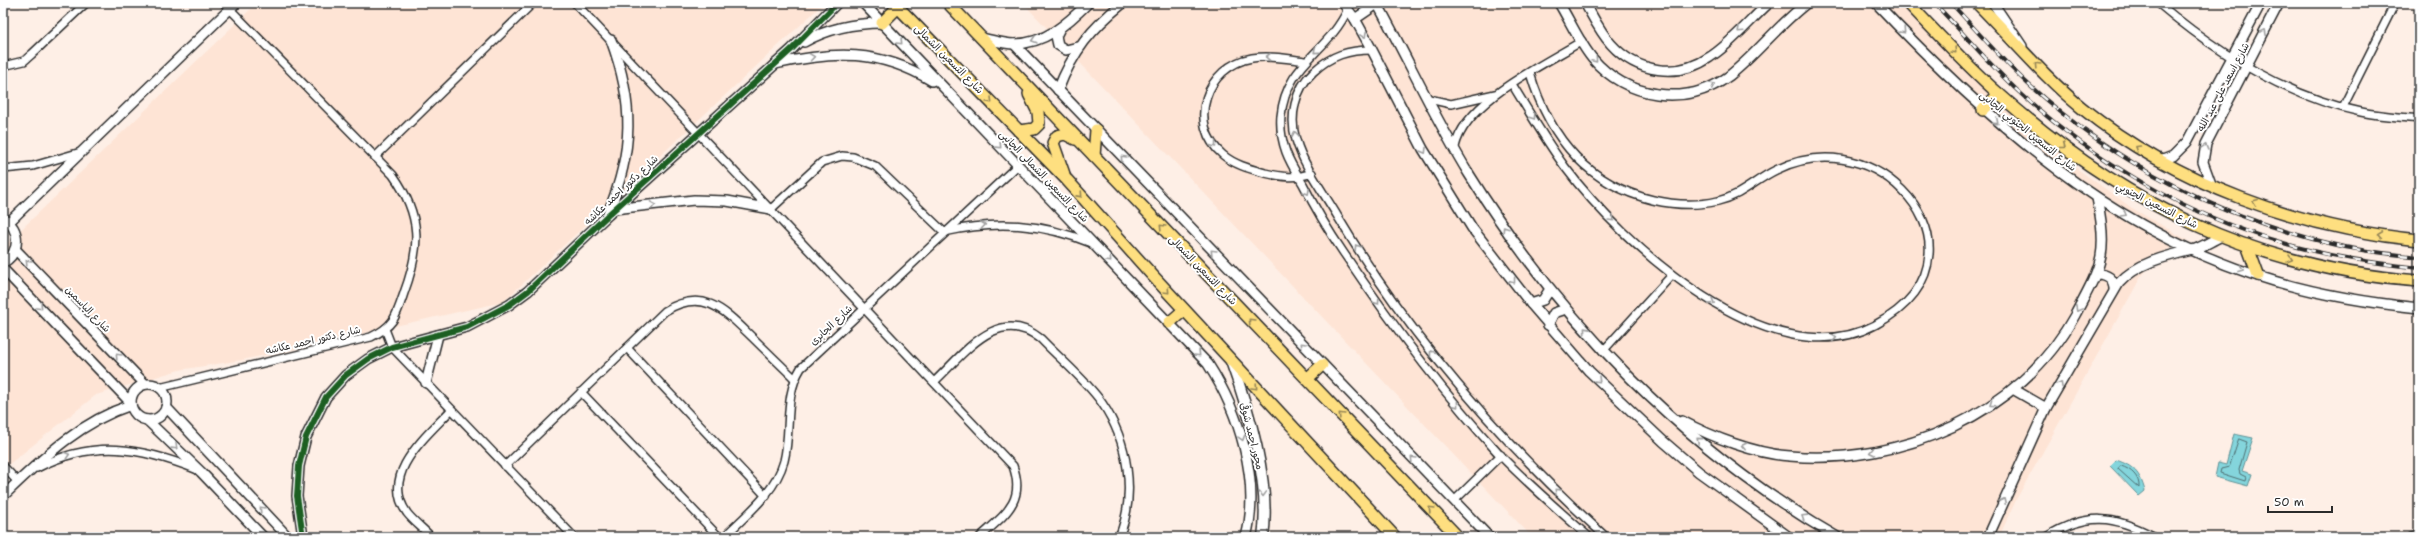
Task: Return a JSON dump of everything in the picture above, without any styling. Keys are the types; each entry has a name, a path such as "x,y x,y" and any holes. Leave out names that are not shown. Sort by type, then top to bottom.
{"main road":[{"name":"شارع التسعين الشمالى","path":"948,3 1458,537"},
{"name":"شارع التسعين الجنوبي","path":"1908,3 1999,94 2077,158 2114,182 2161,209 2220,237 2247,246 2351,274 2419,281"},
{"path":"1978,3 2081,107 2121,138 2160,161 2211,184 2312,221 2367,233 2419,240"},
{"path":"882,23 896,5"},
{"name":"شارع التسعين الشمالى","path":"896,5 1067,180 1184,310 1395,537"},
{"path":"1019,131 1027,132 1040,124 1038,112 1024,84"},
{"path":"1983,110 1999,94"},
{"path":"1094,156 1096,130"},
{"path":"1067,180 1053,143 1057,136 1065,134 1080,141"},
{"path":"2247,246 2258,275"},
{"path":"1169,324 1184,310"},
{"name":"محور احمد شوقى","path":"1231,361 1257,450 1263,484 1265,535"},
{"path":"1307,379 1322,365"}],"street":[{"path":"3,66 13,65 32,54 86,3"},
{"path":"375,158 533,3"},
{"path":"575,3 699,132 1013,466 1017,478 1017,494 1014,502 1009,510 980,537"},
{"name":"شارع دكتور احمد عكاشه","path":"303,537 297,496 299,466 312,423 326,397 346,375 368,359 392,347 467,327 488,317 528,291 611,212 792,48 837,3"},
{"name":"شارع التسعين الشمالى الجانبى","path":"863,3 1208,364 1229,402 1248,461 1250,522 1246,537"},
{"path":"981,38 1014,44 1032,41 1060,28 1088,3"},
{"path":"1058,90 1078,47 1101,21 1123,3"},
{"path":"1559,3 1582,41 1604,70 1634,89 1652,94 1688,94 1705,89 1730,75 1807,3"},
{"path":"1585,3 1601,30 1620,53 1644,67 1673,71 1687,68 1712,56 1769,3"},
{"name":"شارع التسعين الجنوبي الجانبى","path":"1876,3 1937,67 1983,110 2047,164 2142,226 2192,250 2258,275 2326,294 2419,308"},
{"path":"1993,3 2025,52"},
{"path":"2158,3 2200,36 2233,59 2294,89 2343,107 2362,112 2419,119"},
{"name":"شارع اسعد على عبد الله","path":"2160,161 2173,156 2187,142 2233,59 2261,3"},
{"name":"شارع اسعد على عبد الله","path":"2211,184 2203,162 2206,144 2279,3"},
{"path":"2343,107 2395,3"},
{"path":"1355,19 1377,4 1455,147 1489,205 1550,289 1603,351 1668,414 1697,439 1759,487 1837,537"},
{"path":"3,263 9,259 15,249 17,238 6,220 83,151 230,5"},
{"name":"شارع دكتور احمد عكاشه","path":"159,388 363,340 385,329 395,320 414,267 417,248 416,228 412,209 404,191 375,158 230,5"},
{"path":"1589,537 1501,455 1430,374 1380,307 1325,224 1286,152 1282,136 1281,118 1284,99 1290,82 1306,61 1331,37 1345,6 1355,19 1372,50 1423,149 1472,228 1548,325 1589,371 1663,441 1724,491 1788,537"},
{"name":"شارع دكتور احمد عكاشه","path":"792,48 813,37 836,28 860,23 882,23"},
{"path":"1060,28 1056,36 1058,45 1070,51 1078,47"},
{"path":"610,40 623,76 628,98 629,128 626,158 611,212 694,200 727,201 771,209"},
{"path":"1455,147 1459,132 1466,120 1495,94 1582,41"},
{"path":"1014,44 1489,537"},
{"path":"1372,50 1354,50 1337,55 1322,64 1309,76 1299,91 1295,105 1294,129 1296,140 1312,173 1391,300 1442,366 1493,427 1572,507 1606,537"},
{"path":"774,64 832,54 863,55 892,62 920,73 944,88"},
{"path":"1306,61 1264,57 1250,58 1235,63 1215,79 1207,94 1204,109 1205,124 1209,138 1218,150 1229,160 1262,172 1299,178 1312,173"},
{"path":"1512,84 1564,166 1580,185 1636,243 1672,275 1715,304 1778,331 1806,338 1838,338 1859,332 1880,323 1911,298 1921,284 1927,267 1929,241 1920,213 1902,189 1870,167 1842,158 1817,158 1788,165 1773,172 1740,193 1710,203 1676,204 1629,193 1597,176 1572,152 1544,110 1530,73"},
{"path":"1429,99 1451,104 1495,94"},
{"path":"3,169 33,166 83,151"},
{"path":"771,209 822,162 837,157 853,156 875,166 944,232 987,224 1021,224 1064,233 1095,245"},
{"name":"شارع الجابرى","path":"724,537 766,496 777,479 784,460 790,390 794,378 808,360 944,232 1018,165"},
{"path":"1668,414 1700,430 1734,444 1789,456 1861,454 1900,446 1937,434 1979,412 2013,389 2038,366 2056,345 2070,324 2097,274 2103,254 2104,236 2097,198"},
{"path":"1988,537 2046,408 2114,290 2130,273 2169,255 2192,250 2220,237"},
{"name":"شارع الياسمين","path":"15,249 145,384"},
{"path":"3,269 131,404 139,416 147,420 201,472 263,537"},
{"path":"2097,274 2107,276 2112,279 2114,290"},
{"path":"1603,351 1672,275"},
{"path":"1531,304 1543,300 1550,289"},
{"path":"505,466 665,311 673,306 690,302 708,303 725,311 794,378"},
{"path":"1548,325 1554,313 1566,309"},
{"path":"934,382 984,335 995,329 1007,326 1019,326 1031,331 1041,339 1101,402 1114,422 1126,461 1128,487 1125,516 1119,537"},
{"path":"385,329 392,347 574,537"},
{"path":"426,383 438,335"},
{"path":"627,348 766,496"},
{"path":"131,404 133,393 145,384 152,384 159,388 166,398 166,407 157,418 147,420"},
{"path":"2013,389 2046,408"},
{"path":"581,392 719,537"},
{"path":"3,496 77,430 96,419 131,404"},
{"path":"166,407 288,537"},
{"path":"431,537 408,513 399,494 399,481 408,458 451,410"},
{"path":"31,470 72,453 116,448 160,456 201,472"},
{"path":"1454,501 1501,455"},
{"path":"3,466 18,482"},
{"path":"1565,516 1572,507"},
{"path":"2046,537 2075,523 2100,518 2120,521 2155,537"},
{"path":"2411,537 2419,535"}],"shaded area":[{"path":"257,3 824,3 503,302 242,360 179,370 96,395 3,469 3,247"},
{"path":"1023,3 1910,3 2022,119 2076,168 2132,208 2187,240 2160,253 2141,277 2017,498 1999,537 1532,537"}],"water":[{"path":"2234,434 2253,438 2242,471 2252,474 2248,486 2215,477 2218,463 2226,465"},
{"path":"2116,460 2132,468 2141,479 2145,491 2139,496 2110,466"}],"railway":[{"path":"1951,3 2028,84 2062,113 2098,140 2135,164 2174,186 2214,205 2298,235 2360,250 2419,257"},
{"path":"1938,7 1988,61 2047,117 2108,162 2174,200 2244,230 2297,247 2349,258 2419,268"}],"cycle path":[{"path":"303,537 297,496 299,466 306,437 326,397 346,375 368,359 392,347 467,327 509,305 528,291 608,215 792,49 837,3"}]}
